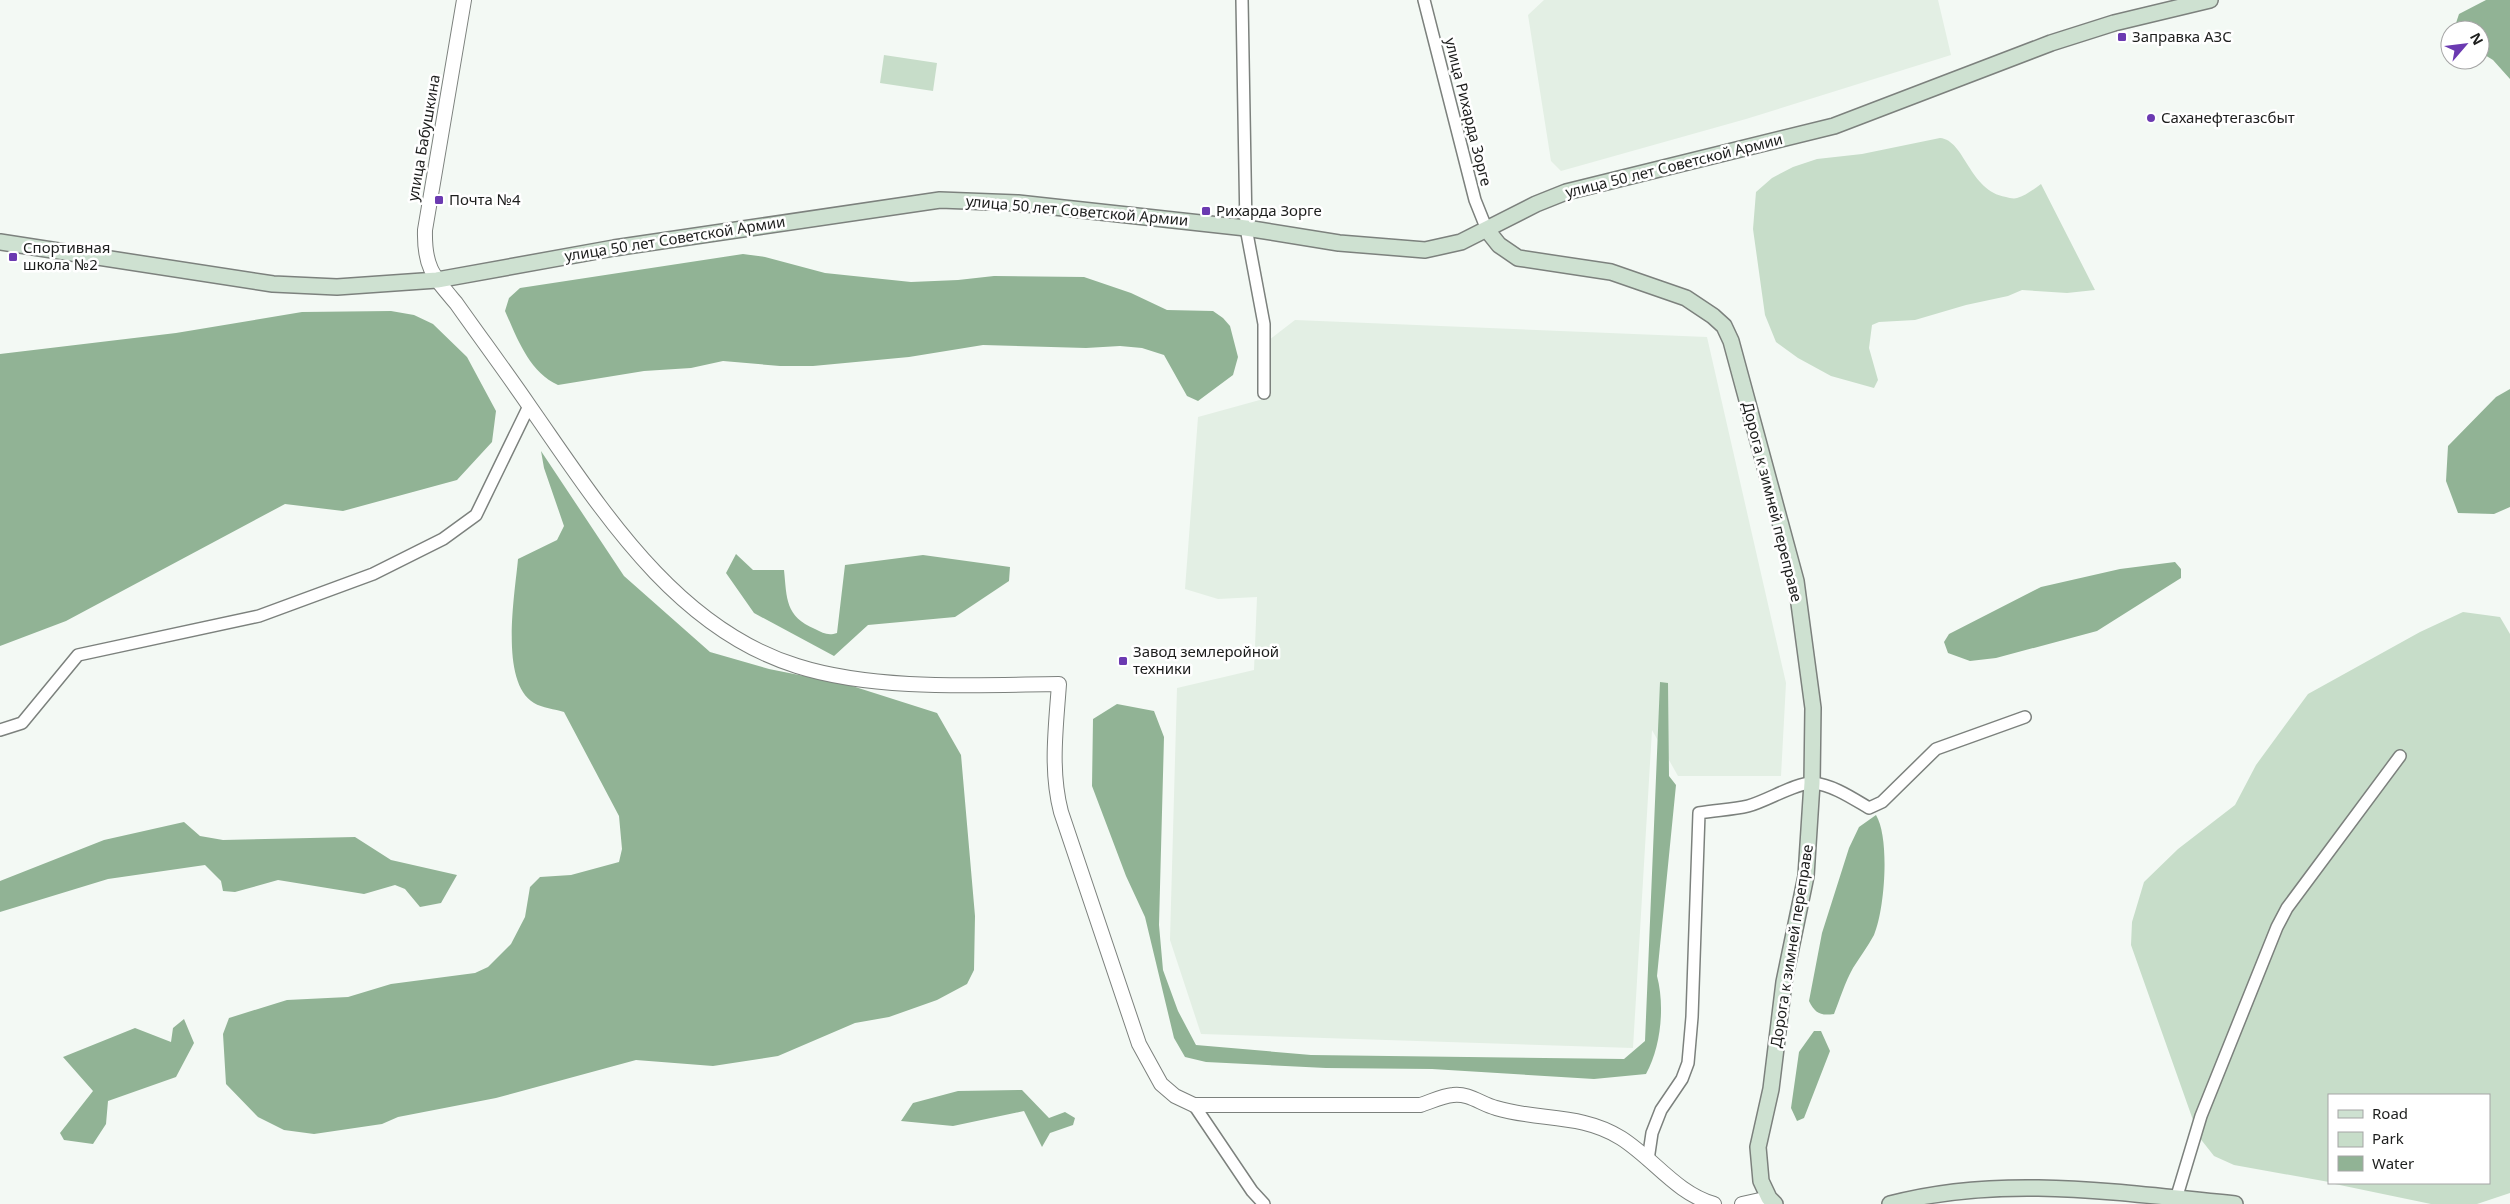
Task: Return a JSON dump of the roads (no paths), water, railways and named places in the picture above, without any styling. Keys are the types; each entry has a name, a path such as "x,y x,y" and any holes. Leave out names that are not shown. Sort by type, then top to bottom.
{"main road":[{"name":"улица 50 лет Советской Армии","path":"0,242 273,284 337,287 437,280 614,248 940,200 1018,203 1246,228 1339,243 1425,250 1461,242 1536,204 1566,192 1834,126 2044,45 2114,23 2210,0"},
{"name":"Дорога к зимней переправе","path":"1487,230 1499,245 1518,258 1611,272 1668,290 1699,306 1724,326 1731,341 1796,581 1813,708 1812,783 1806,876 1784,982 1771,1089 1758,1147 1762,1181 1767,1202"},
{"path":"1890,1204 1950,1192 2024,1187 2235,1204"}],"street":[{"name":"улица Бабушкина","path":"464,0 425,230 425,257 437,280 456,303 626,540 685,600 735,639 796,666 854,678 906,682 1059,684 1054,761 1055,790 1061,812 1139,1044 1161,1084 1175,1096 1194,1105"},
{"path":"1242,0 1246,228 1264,324 1264,393"},
{"name":"улица Рихарда Зорге","path":"1424,0 1475,200 1487,230"},
{"path":"0,730 22,723 78,655 259,616 373,574 443,538 476,515 529,406"},
{"path":"1648,1160 1652,1133 1661,1110 1682,1079 1688,1063 1699,813 1747,806 1771,799 1796,787 1812,783 1831,787 1869,808 1882,802 1936,749 2025,717"},
{"path":"2176,1198 2201,1116 2277,927 2287,908 2400,756"},
{"path":"1194,1105 1420,1105 1453,1095 1468,1096 1494,1108 1519,1114 1585,1121 1621,1138 1685,1192 1714,1204"},
{"path":"1194,1105 1252,1191 1264,1204"},
{"path":"1742,1204 1767,1202"}],"water":[{"path":"2486,0 2510,0 2510,79 2490,58 2490,20 2457,20 2459,14"},
{"path":"743,254 765,257 825,273 911,282 994,276 1084,277 1131,293 1167,310 1213,311 1230,326 1238,357 1233,375 1198,401 1187,396 1164,355 1142,348 1120,346 1086,348 983,345 909,357 813,366 780,366 723,361 691,368 644,371 558,385 539,372 532,363 519,343 505,311 509,298 520,288"},
{"path":"391,311 414,315 433,324 467,357 496,411 492,442 457,480 343,511 285,504 66,621 0,646 0,354 176,333 302,312"},
{"path":"2510,389 2510,507 2494,514 2458,513 2446,481 2448,446 2496,397"},
{"path":"541,451 624,576 710,652 769,669 849,685 937,713 961,755 975,916 974,970 967,984 937,1000 889,1017 855,1023 778,1056 713,1066 636,1060 496,1098 398,1117 382,1124 314,1134 284,1130 258,1117 226,1084 223,1034 229,1018 287,1000 348,997 391,984 475,973 488,967 511,944 525,917 530,887 540,877 571,875 619,862 622,849 619,816 564,712 534,703 523,692 516,677 512,636 518,559 557,540 564,526 544,468"},
{"path":"736,554 753,570 784,570 787,598 793,612 805,624 828,634 837,633 845,565 923,555 1010,567 1009,581 955,617 868,625 834,656 754,613 726,573"},
{"path":"2175,562 2181,569 2181,578 2097,631 1996,658 1970,661 1948,653 1944,642 1949,634 2041,587 2120,569"},
{"path":"1660,682 1668,683 1669,776 1676,785 1657,976 1661,1000 1660,1026 1655,1052 1646,1074 1594,1079 1432,1069 1326,1068 1206,1062 1185,1057 1174,1038 1145,917 1126,876 1092,786 1093,719 1117,704 1154,711 1164,737 1159,925 1163,970 1178,1011 1196,1045 1311,1055 1624,1059 1645,1041"},
{"path":"1876,815 1883,840 1884,856 1883,892 1878,923 1874,935 1850,973 1834,1014 1822,1014 1813,1008 1809,1001 1822,933 1849,848 1859,827"},
{"path":"184,822 200,836 223,840 355,837 391,860 457,875 441,903 420,907 405,889 395,885 364,894 278,880 235,892 223,891 221,881 205,865 108,879 0,912 0,881 104,840"},
{"path":"184,1019 194,1043 176,1077 108,1101 106,1124 93,1144 64,1140 60,1133 93,1091 63,1057 135,1028 171,1042 173,1028"},
{"path":"1814,1031 1821,1031 1830,1051 1804,1118 1797,1121 1791,1108 1799,1052"},
{"path":"1022,1090 1049,1118 1065,1112 1075,1118 1073,1125 1050,1133 1042,1147 1024,1111 953,1126 901,1121 913,1103 958,1091"}],"place":[{"name":"Заправка АЗС","path":"2122,37"},
{"name":"Саханефтегазсбыт","path":"2151,118"},
{"name":"Почта №4","path":"439,200"},
{"name":"Рихарда Зорге","path":"1206,211"},
{"name":"Спортивная школа №2","path":"13,257"},
{"name":"Завод землеройной техники","path":"1123,661"}]}
